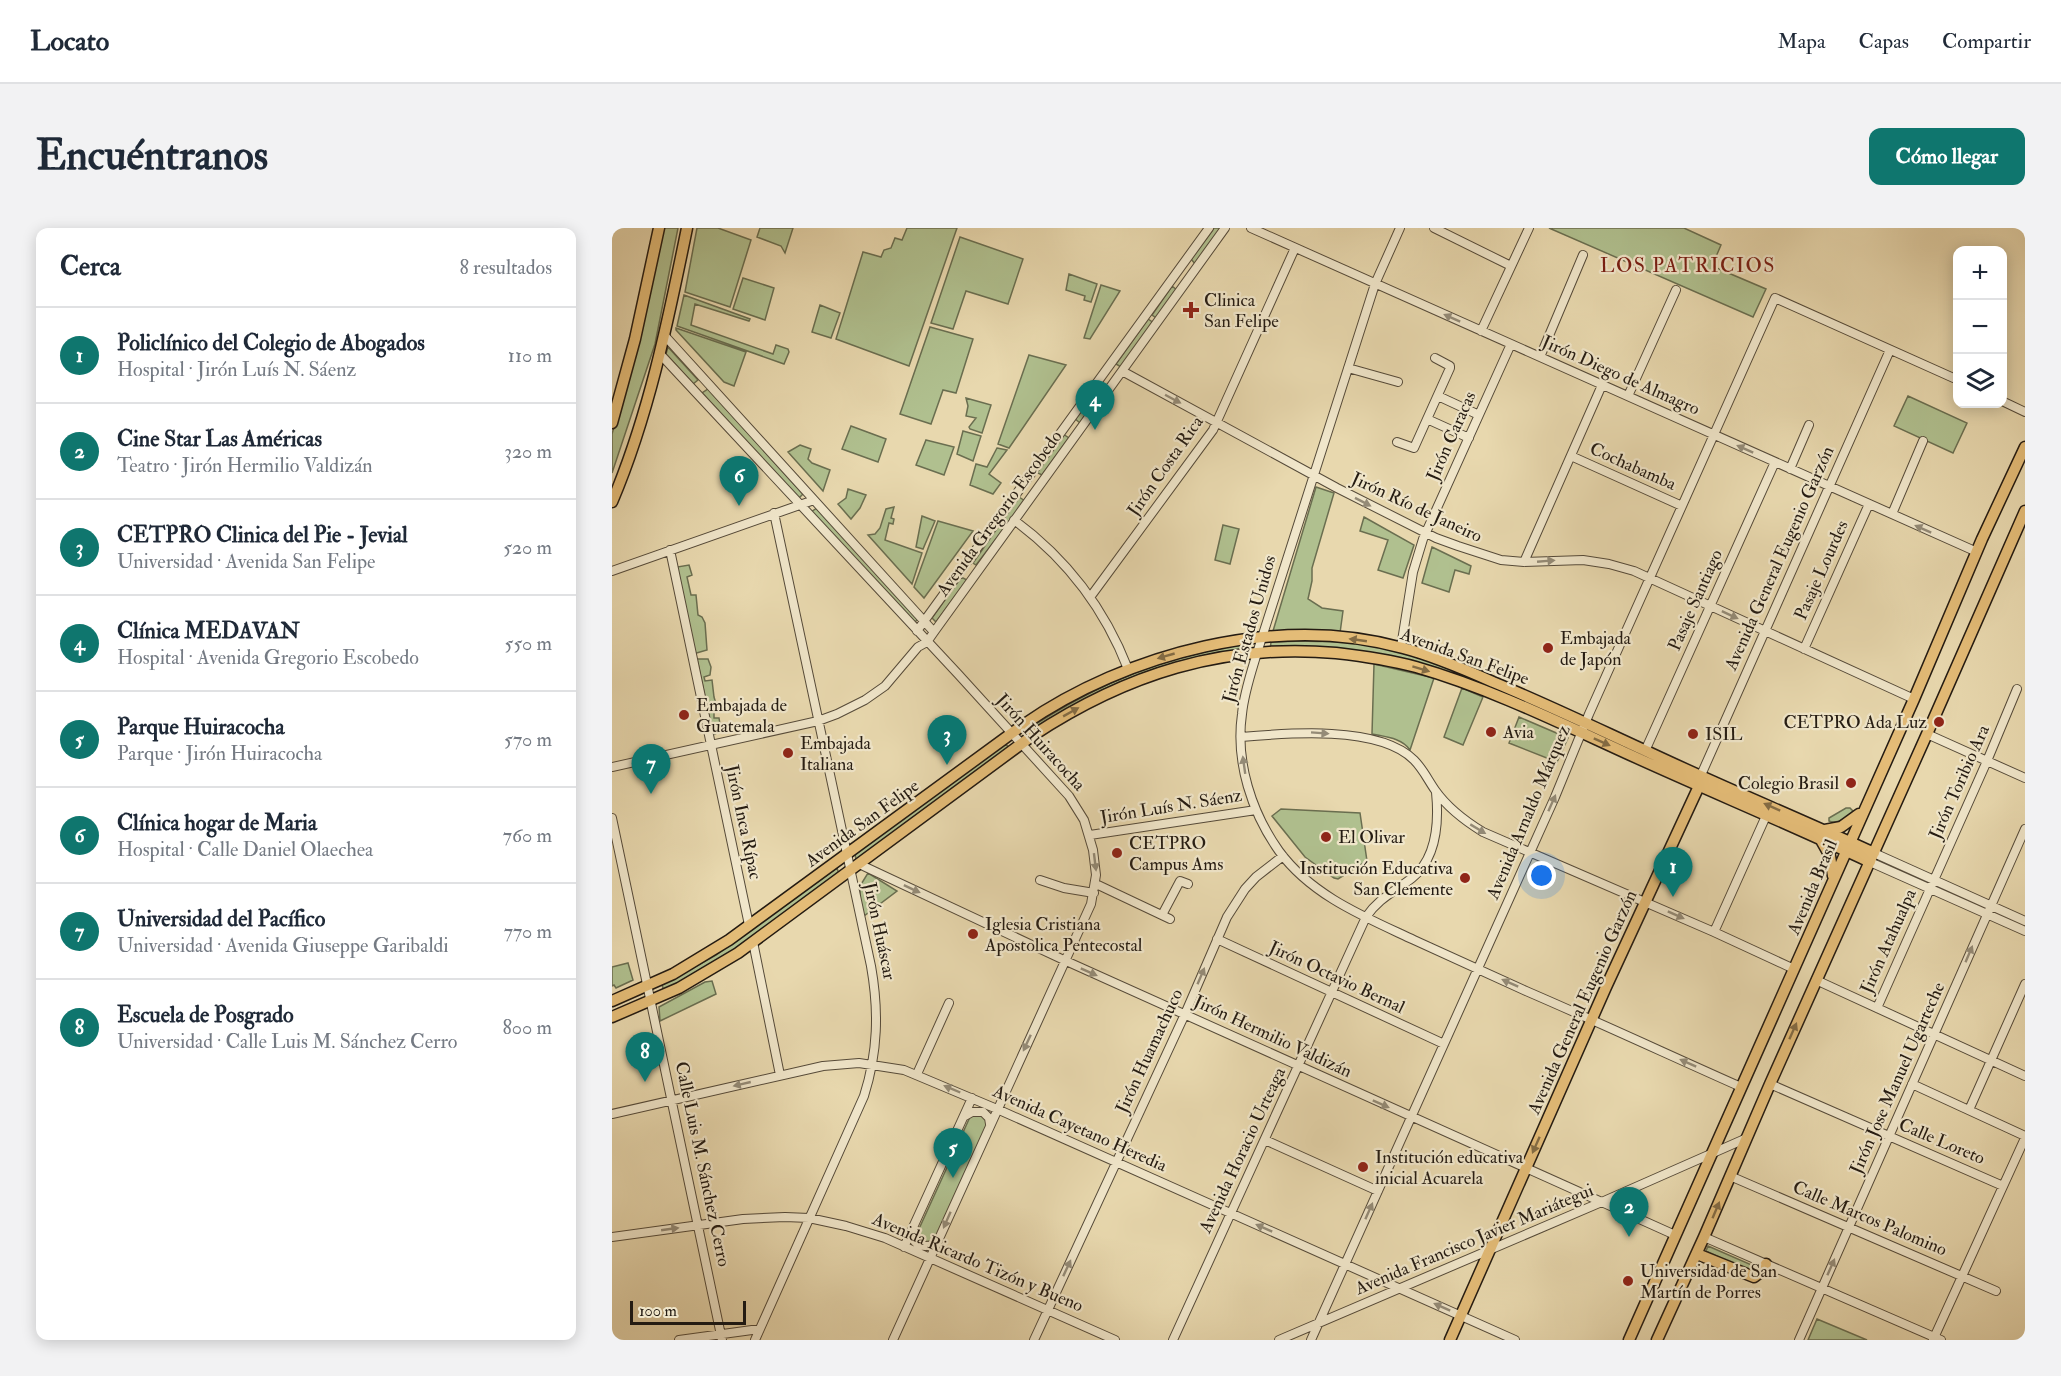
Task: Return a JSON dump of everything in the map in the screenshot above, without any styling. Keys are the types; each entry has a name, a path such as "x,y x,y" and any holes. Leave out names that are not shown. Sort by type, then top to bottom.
{"main road":[{"path":"612,423 635,339 659,228"},
{"path":"612,502 626,468 665,336 687,228"},
{"name":"Avenida Brasil","path":"1629,1340 2025,447"},
{"path":"1657,1340 2025,511"},
{"name":"Avenida San Felipe","path":"612,1001 693,963 847,855 1012,733 1063,700 1128,669 1188,650 1239,640 1336,637 1401,647 1456,666 1700,781 1872,857"},
{"name":"Avenida San Felipe","path":"612,1017 701,976 753,942 1057,720 1130,683 1208,659 1257,652 1295,651 1373,658 1414,667 1475,687 1645,751 1766,816 1823,835"},
{"name":"Avenida General Eugenio Garzón","path":"1450,1340 1700,781"},
{"path":"1833,882 1831,860 1823,835 1848,824 1865,807"},
{"path":"1696,1254 1754,1277 1762,1271 1766,1264"}],"street":[{"name":"Avenida Gregorio Escobedo","path":"917,631 1209,228"},
{"name":"Avenida Gregorio Escobedo","path":"612,767 818,721 853,707 879,691 896,675 918,647 927,642 1225,228"},
{"name":"Jirón Diego de Almagro","path":"1251,228 1977,552"},
{"name":"Jirón Estados Unidos","path":"1400,228 1375,284 1245,694 1241,716 1241,737 1245,776 1256,810 1283,856 1316,888 1343,906 1741,1088"},
{"path":"1434,228 1447,231 1511,266"},
{"path":"1481,331 1529,228"},
{"name":"Jirón Costa Rica","path":"1091,597 1217,422 1295,248"},
{"path":"1540,357 1583,255"},
{"path":"1179,272 1188,279"},
{"path":"1628,396 1676,290"},
{"name":"Avenida Arnaldo Márquez","path":"1311,1340 1775,298 1890,350"},
{"path":"665,336 934,632"},
{"name":"Jirón Caracas","path":"1401,647 1413,572 1426,533 1511,344"},
{"path":"1890,350 1953,378"},
{"name":"Avenida General Eugenio Garzón","path":"1700,781 1890,350"},
{"name":"Jirón Huiracocha","path":"660,354 1022,744 1075,804 1090,835 1096,867 1095,889 1066,961 893,1340"},
{"path":"1397,442 1414,448 1438,396 1450,367 1435,358"},
{"path":"1348,368 1398,382"},
{"name":"Jirón Río de Janeiro","path":"1122,371 1313,476 1426,533 1485,556 1524,562 1583,560 1609,564 1650,578 1914,699"},
{"path":"696,391 706,382"},
{"path":"1524,562 1602,385"},
{"path":"1438,396 1479,415"},
{"path":"2007,403 2025,412"},
{"path":"1427,419 1468,438"},
{"path":"1790,469 1809,425"},
{"path":"1065,426 1068,433 1076,434"},
{"path":"1058,435 1065,436 1069,440 1069,445"},
{"path":"1892,514 1923,441"},
{"name":"Cochabamba","path":"1571,456 1682,506"},
{"name":"Pasaje Santiago","path":"1645,751 1775,462"},
{"path":"612,571 814,500"},
{"name":"Pasaje Lourdes","path":"1804,649 1869,504"},
{"name":"Jirón Huáscar","path":"755,1340 858,1110 873,1064 877,1022 874,985 855,867 847,855 774,513"},
{"path":"1014,520 1064,562 1091,597 1110,627 1128,669"},
{"name":"Jirón Inca Rípac","path":"670,550 749,925"},
{"path":"876,587 885,577"},
{"name":"Jirón Toribio Ara","path":"1929,889 2017,689"},
{"path":"1241,737 1298,732 1323,733 1394,745 1416,762 1436,792 1450,807 1483,832 1794,969"},
{"path":"1927,734 2025,778"},
{"name":"Avenida Horacio Urteaga","path":"1173,1340 1366,917 1373,906 1423,867 1434,841 1438,810 1436,792"},
{"name":"Jirón Luís N. Sáenz","path":"1090,835 1256,810"},
{"path":"1714,932 1766,816"},
{"name":"Calle Luis M. Sánchez Cerro","path":"612,818 722,1337"},
{"name":"Jirón Jose Manuel Ugarteche","path":"1799,1340 2025,829"},
{"name":"Jirón Huamachuco","path":"1034,1340 1185,1014 1227,917 1245,889 1256,877 1283,856"},
{"path":"1872,857 1934,880 2025,921"},
{"path":"1872,857 1929,889 2025,931"},
{"name":"Jirón Hermilio Valdizán","path":"855,867 1411,1117 1604,1201 1675,1235"},
{"path":"1040,880 1064,888 1095,889 1166,917 1180,881 1188,884"},
{"name":"Jirón Atahualpa","path":"1877,1008 1929,889"},
{"name":"Jirón Octavio Bernal","path":"1217,939 1444,1044"},
{"path":"753,942 780,1075"},
{"path":"1816,980 2025,1076"},
{"path":"1969,1110 2025,984"},
{"path":"917,1074 949,1003"},
{"name":"Avenida Cayetano Heredia","path":"612,1114 839,1063 873,1064 917,1074 1515,1340"},
{"name":"Calle Loreto","path":"1770,1084 2003,1186"},
{"path":"1704,1237 1936,1339 2025,1137 1912,1084"},
{"path":"904,1246 972,1098"},
{"path":"965,1116 972,1112 982,1112 989,1118 990,1124"},
{"name":"Avenida Francisco Javier Mariátegui","path":"1278,1340 1747,1138"},
{"path":"1265,1140 1378,1191"},
{"name":"Calle Marcos Palomino","path":"1730,1176 1996,1291"},
{"name":"Avenida Ricardo Tizón y Bueno","path":"612,1237 743,1219 809,1218 868,1231 1115,1340"},
{"path":"911,1233 914,1241 920,1246 936,1244"},
{"path":"679,1340 722,1337 759,1330"},
{"path":"722,1337 733,1340"}],"green space":[{"path":"664,228 678,228 655,344 612,473 612,434 638,341"},
{"path":"697,228 718,228 751,240 730,307 685,292"},
{"path":"760,228 793,228 785,253 781,246 757,237"},
{"path":"907,228 957,228 909,366 836,339 863,252 881,257 884,250 891,248 895,238 902,240"},
{"path":"1214,228 1222,228 1196,265 1191,259"},
{"path":"1549,228 1684,228 1721,245 1712,266 1766,289 1753,317"},
{"path":"960,237 1023,259 1008,304 966,291 953,329 931,323"},
{"path":"1069,274 1097,284 1091,302 1084,300 1085,296 1066,290"},
{"path":"743,278 774,288 765,320 733,309"},
{"path":"1101,285 1120,291 1090,339 1084,338"},
{"path":"1172,286 1178,291 1158,319 1152,315"},
{"path":"684,295 750,319 749,321 695,304 691,325 773,354 776,345 788,349 784,364 677,326"},
{"path":"820,305 840,313 831,338 812,332"},
{"path":"1148,319 1154,323 1121,367 1116,364"},
{"path":"930,327 973,339 956,393 943,390 931,424 900,414"},
{"path":"676,328 746,352 734,386 724,382"},
{"path":"668,347 698,380 693,384 666,354"},
{"path":"1029,355 1066,365 1009,448 998,444"},
{"path":"1099,385 1105,388 1080,423 1074,418"},
{"path":"708,389 803,494 798,499 702,393"},
{"path":"1908,396 1967,423 1953,453 1894,426"},
{"path":"966,398 991,405 982,433 969,427 976,418 966,416 968,406"},
{"path":"851,426 886,439 878,462 842,449"},
{"path":"963,431 981,436 973,461 957,454"},
{"path":"1063,434 1069,438 1042,475 1036,472"},
{"path":"926,440 954,447 944,475 916,465"},
{"path":"800,445 811,449 808,459 812,463 830,470 823,491 788,452"},
{"path":"997,448 1007,450 989,474 1001,483 993,494 970,485 976,464 987,467"},
{"path":"1316,487 1334,493 1312,568 1308,599 1322,608 1343,611 1340,633 1273,631"},
{"path":"848,489 866,495 860,508 851,519 838,504 846,498"},
{"path":"1019,497 1025,501 976,565 973,563"},
{"path":"894,507 891,518 894,519 893,524 889,523 885,540 922,553 912,584 868,535 875,534 880,528 886,509"},
{"path":"817,508 919,618 913,624 811,512"},
{"path":"922,516 935,521 923,549 916,547"},
{"path":"1364,517 1414,545 1403,578 1378,570 1388,540 1360,531"},
{"path":"938,521 973,531 924,598 914,587"},
{"path":"1223,525 1239,529 1230,564 1215,560"},
{"path":"1432,547 1471,566 1469,574 1455,570 1449,592 1422,583"},
{"path":"689,565 692,575 687,577 691,595 696,595 698,615 705,623 707,650 693,654 677,567"},
{"path":"961,577 967,580 936,622 932,618"},
{"path":"1271,642 1364,644 1424,658 1450,667 1573,722 1404,662 1270,651"},
{"path":"1249,644 1248,653 1146,677 1032,738 1025,731 1078,699 1132,674 1188,655"},
{"path":"697,659 708,659 711,667 710,675 704,677 705,681 712,680 717,707 714,710 714,718 719,718 721,731 713,735"},
{"path":"1374,664 1434,678 1410,750 1398,740 1372,734"},
{"path":"1462,688 1483,697 1463,745 1444,737"},
{"path":"1519,717 1568,738 1557,762 1509,743"},
{"path":"1006,744 1011,751 857,865 855,854"},
{"path":"1846,808 1853,811 1849,816 1839,821 1829,821 1829,818"},
{"name":"El Olivar","path":"1281,809 1360,813 1367,861 1338,879 1334,878 1305,857 1272,816"},
{"path":"837,868 840,877 737,953 665,994 662,985 716,955"},
{"path":"868,873 897,891 860,919 860,886"},
{"path":"628,963 633,980 616,988 612,986 612,967"},
{"path":"712,981 716,994 660,1021 659,1007 705,982"},
{"path":"984,1115 987,1125 935,1240 925,1243 921,1241 918,1231 970,1117"},
{"path":"1708,1246 1754,1266 1750,1272 1706,1251"},
{"path":"1817,1319 1867,1340 1808,1340"}],"place":[{"name":"Clinica San Felipe","path":"1191,310"},
{"name":"Clínica MEDAVAN","path":"1095,430"},
{"name":"Clínica hogar de Maria","path":"739,506"},
{"name":"Embajada de Japón","path":"1548,648"},
{"name":"Embajada de Guatemala","path":"684,715"},
{"name":"CETPRO Ada Luz","path":"1939,722"},
{"name":"Avia","path":"1491,732"},
{"name":"ISIL","path":"1693,734"},
{"name":"Embajada Italiana","path":"788,753"},
{"name":"CETPRO Clinica del Pie - Jevial","path":"947,765"},
{"name":"Colegio Brasil","path":"1851,783"},
{"name":"Universidad del Pacífico","path":"651,794"},
{"name":"El Olivar","path":"1326,837"},
{"name":"CETPRO Campus Ams","path":"1117,853"},
{"name":"Institución Educativa San Clemente","path":"1465,878"},
{"name":"Policlínico del Colegio de Abogados","path":"1673,897"},
{"name":"Iglesia Cristiana Apostolica Pentecostal","path":"973,934"},
{"name":"Escuela de Posgrado","path":"645,1082"},
{"name":"Institución educativa inicial Acuarela","path":"1363,1167"},
{"name":"Parque Huiracocha","path":"953,1178"},
{"name":"Cine Star Las Américas","path":"1629,1237"},
{"name":"Universidad de San Martín de Porres","path":"1628,1281"}],"district":[{"name":"LOS PATRICIOS","path":"1688,265"}]}
